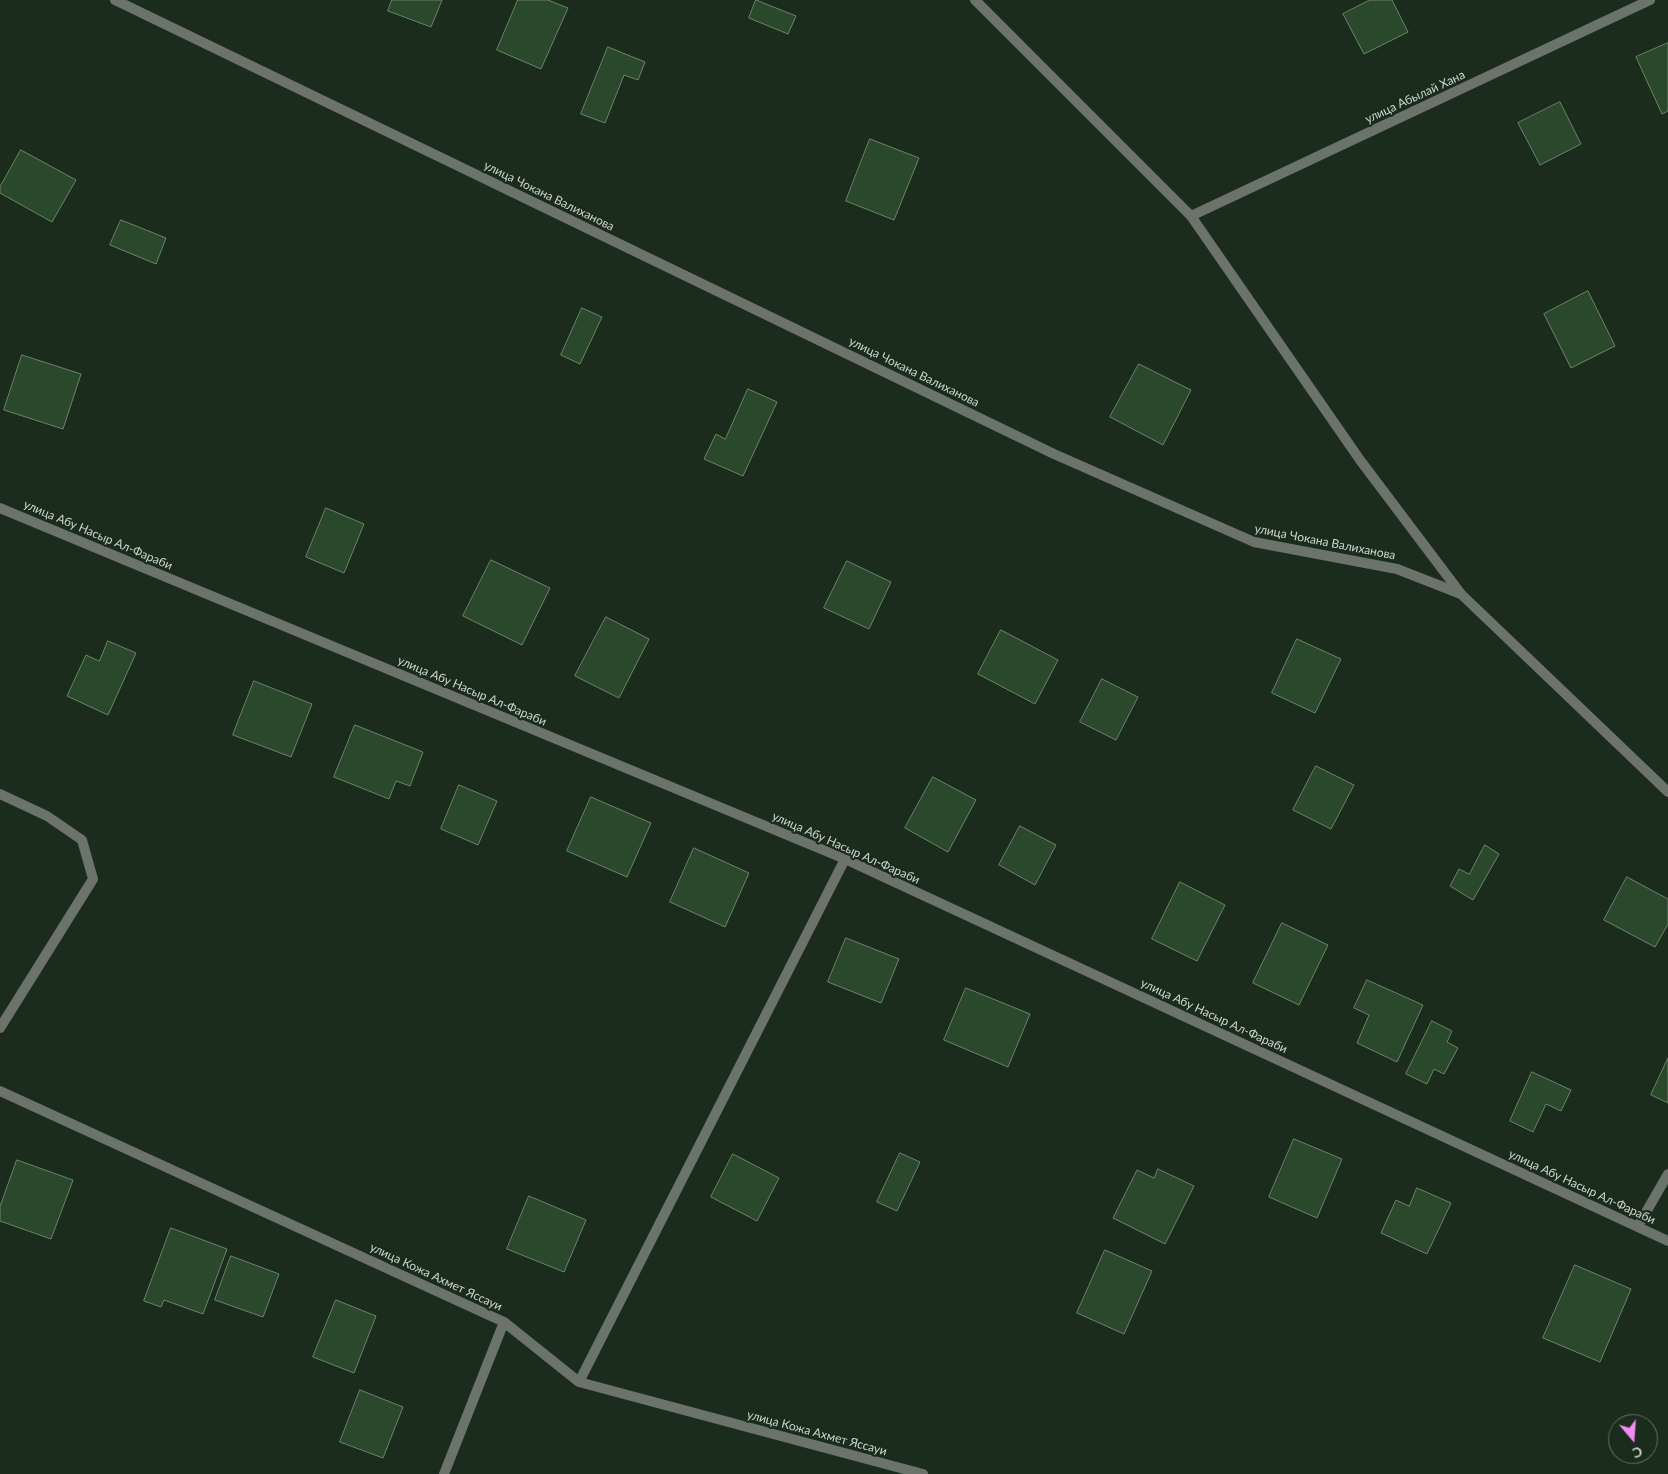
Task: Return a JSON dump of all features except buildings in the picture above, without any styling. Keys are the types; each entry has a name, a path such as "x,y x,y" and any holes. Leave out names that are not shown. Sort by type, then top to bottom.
{"street":[{"name":"улица Чокана Валиханова","path":"115,0 1045,450 1254,542 1397,569 1462,594 1668,792"},
{"path":"975,0 1192,216 1360,460 1462,594"},
{"name":"улица Абылай Хана","path":"1192,216 1650,0"},
{"name":"улица Абу Насыр Ал-Фараби","path":"0,508 845,859 1668,1240"},
{"path":"0,794 47,816 82,840 92,879 0,1028"},
{"path":"579,1382 845,859"},
{"name":"улица Кожа Ахмет Яссауи","path":"0,1091 504,1322 579,1382 924,1474"},
{"path":"1638,1226 1668,1174"},
{"path":"444,1474 504,1322"}]}
